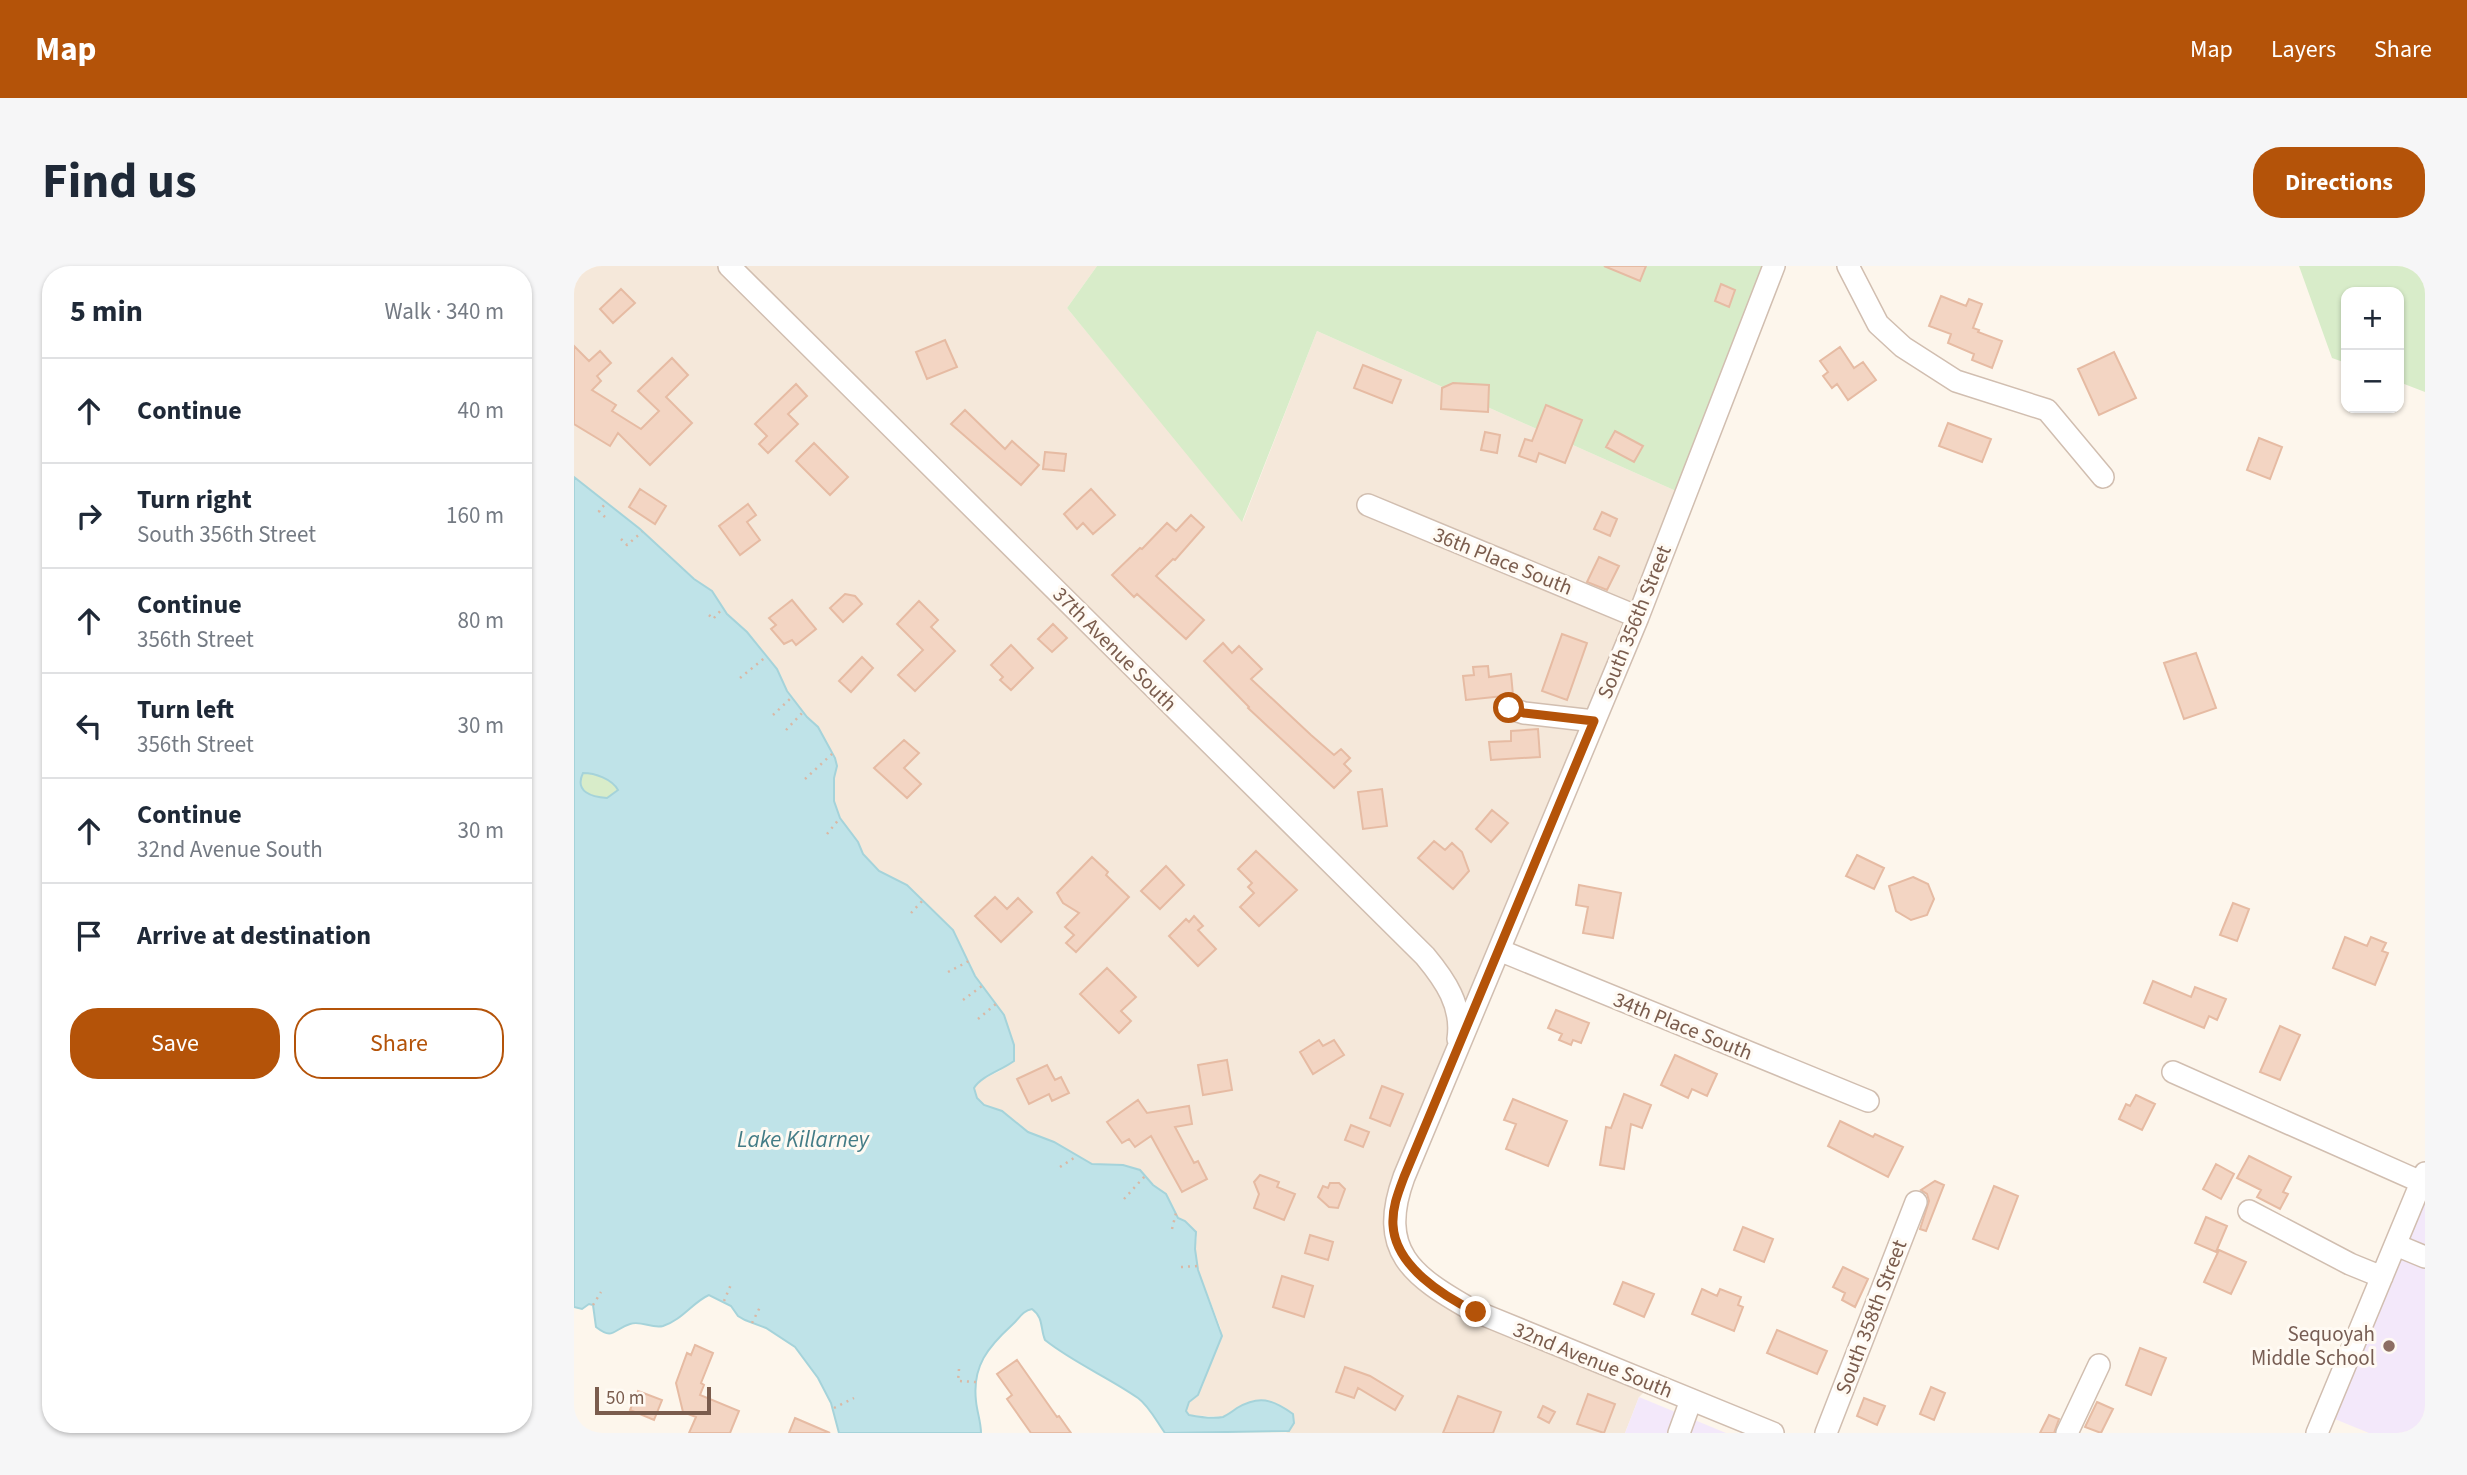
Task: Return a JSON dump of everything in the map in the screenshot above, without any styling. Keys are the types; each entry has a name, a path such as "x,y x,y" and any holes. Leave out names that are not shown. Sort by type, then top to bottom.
{"street":[{"name":"37th Avenue South","path":"729,266 752,275 1425,957 1447,985 1455,1003 1459,1032 1455,1054"},
{"name":"South 356th Street","path":"1455,1054 1638,617 1774,266"},
{"path":"1848,266 1878,324 1903,347 1956,381 2047,410 2103,477"},
{"name":"36th Place South","path":"1368,505 1638,617"},
{"path":"1509,708 1524,713 1594,721"},
{"name":"34th Place South","path":"1499,950 1868,1101"},
{"name":"32nd Avenue South","path":"1455,1054 1404,1177 1394,1209 1394,1235 1399,1248 1420,1274 1446,1295 1472,1310 1773,1433"},
{"path":"2173,1072 2423,1177 2318,1433"},
{"name":"South 358th Street","path":"1826,1433 1916,1202"},
{"path":"2249,1211 2350,1264 2382,1277"},
{"path":"2396,1245 2425,1257"},
{"path":"2067,1433 2099,1365"},
{"path":"1679,1433 1692,1400"}],"path":[{"path":"606,503 599,511 606,517"},
{"path":"621,539 627,545 642,532"},
{"path":"709,615 713,619 723,608"},
{"path":"740,678 767,656"},
{"path":"773,715 792,697"},
{"path":"786,730 803,712"},
{"path":"805,779 833,753"},
{"path":"827,834 840,818"},
{"path":"911,913 924,899"},
{"path":"948,972 969,961"},
{"path":"964,1000 982,986"},
{"path":"978,1019 996,1004"},
{"path":"1060,1167 1077,1156"},
{"path":"1124,1199 1145,1175"},
{"path":"1172,1228 1176,1213"},
{"path":"1181,1267 1198,1266"},
{"path":"724,1301 732,1282"},
{"path":"593,1305 601,1292"},
{"path":"752,1323 761,1306"},
{"path":"958,1369 958,1381 976,1382"},
{"path":"834,1408 854,1398"}],"shaded area":[{"path":"574,266 1097,266 1067,308 1243,521 1317,331 1685,495 1394,1209 1420,1274 1652,1384 1639,1397 1625,1433 1286,1433 1289,1431 1223,1417 1189,1415 1185,1410 1203,1385 1219,1345 1221,1329 1198,1270 1195,1249 1197,1237 1185,1221 1178,1218 1166,1194 1153,1185 1140,1170 1123,1165 1092,1164 1054,1142 1028,1132 1002,1111 984,1105 977,1098 974,1088 979,1081 1000,1071 1014,1045 1004,1015 975,976 953,930 907,885 879,871 863,854 858,842 840,818 834,801 837,766 835,758 818,727 787,691 777,669 747,632 727,614 712,591 694,579 640,529 574,477"},
{"name":"Sequoyah Middle School","path":"2425,1173 2425,1433 2369,1433 2325,1415"},
{"path":"1639,1397 1726,1433 1625,1433"}],"green space":[{"path":"1097,266 1780,266 1685,495 1317,331 1242,522 1067,308"},
{"path":"2299,266 2425,266 2425,392 2404,384 2404,287 2341,287 2341,361 2332,358"},
{"path":"584,773 608,780 618,790 607,798 586,792 581,784"}],"water":[{"name":"Lake Killarney","path":"574,477 640,529 694,579 712,591 727,614 747,632 777,669 787,691 818,727 835,758 837,766 834,801 840,818 858,842 863,854 879,871 907,885 953,930 975,976 1004,1015 1014,1045 1014,1061 977,1084 974,1088 977,1098 984,1105 1002,1111 1028,1132 1054,1142 1092,1164 1123,1165 1140,1170 1153,1185 1166,1194 1178,1218 1196,1232 1198,1270 1222,1336 1198,1395 1189,1402 1186,1411 1189,1415 1223,1417 1252,1401 1265,1400 1293,1414 1294,1423 1289,1431 1165,1433 1142,1401 1045,1340 1040,1320 1032,1309 1023,1313 996,1341 979,1367 975,1389 981,1433 839,1433 831,1403 818,1378 795,1347 766,1328 738,1316 731,1306 709,1295 676,1320 663,1326 634,1323 610,1334 596,1327 593,1305 589,1304 582,1309 574,1307","holes":["583,773 598,775 618,790 607,798 586,792 581,785"]}],"building":[{"path":"1604,266 1646,266 1640,281"},
{"path":"1721,284 1735,290 1729,307 1715,301"},
{"path":"621,289 635,303 613,323 600,309"},
{"path":"1941,296 1966,306 1969,299 1982,304 1973,328 2002,341 1992,368 1972,360 1974,354 1948,343 1951,334 1929,326"},
{"path":"945,340 957,367 927,379 916,352"},
{"path":"574,346 589,361 600,351 611,363 597,376 601,381 592,390 616,405 612,411 641,429 659,411 638,391 672,358 688,375 666,397 692,423 650,465 618,433 610,446 574,424"},
{"path":"1840,347 1854,368 1863,362 1876,380 1848,400 1837,384 1832,388 1823,376 1828,372 1820,361"},
{"path":"2114,352 2136,398 2099,415 2078,369"},
{"path":"1363,365 1401,380 1392,403 1354,388"},
{"path":"1453,383 1489,385 1488,412 1441,409 1442,388"},
{"path":"796,384 807,396 788,414 798,424 768,453 759,444 767,436 755,424"},
{"path":"1546,405 1582,420 1565,463 1539,453 1536,462 1519,456 1525,439 1532,441"},
{"path":"965,410 1005,449 1012,441 1039,465 1021,485 951,424"},
{"path":"1948,423 1991,439 1982,462 1939,446"},
{"path":"1615,431 1643,446 1634,462 1606,447"},
{"path":"1485,432 1500,435 1497,453 1481,450"},
{"path":"2259,438 2282,447 2270,479 2247,470"},
{"path":"814,443 848,477 830,495 796,461"},
{"path":"1045,452 1066,454 1064,471 1043,469"},
{"path":"640,489 666,506 655,524 629,507"},
{"path":"1091,489 1115,515 1093,534 1083,523 1077,529 1064,514"},
{"path":"748,504 756,515 747,522 760,540 740,555 719,526"},
{"path":"1602,512 1617,519 1610,536 1594,529"},
{"path":"1191,515 1204,527 1175,560 1156,576 1204,620 1186,639 1137,594 1134,597 1112,575 1167,523 1176,531"},
{"path":"1599,557 1619,566 1607,590 1587,582"},
{"path":"845,594 855,596 862,604 843,622 830,608"},
{"path":"792,600 816,629 796,645 792,640 784,644 771,629 776,625 769,618"},
{"path":"919,601 938,620 931,627 955,651 915,691 898,675 923,650 897,624"},
{"path":"1053,624 1067,638 1052,652 1038,639"},
{"path":"1562,634 1587,643 1567,700 1542,691"},
{"path":"1223,643 1232,653 1239,646 1262,669 1251,679 1311,735 1334,755 1341,749 1350,758 1344,764 1351,771 1334,788 1248,708 1204,661"},
{"path":"1011,645 1033,668 1011,690 1000,680 1003,677 991,665"},
{"path":"2196,653 2216,708 2184,719 2164,663"},
{"path":"862,657 873,668 851,692 839,681"},
{"path":"1488,666 1489,677 1511,674 1513,695 1466,700 1463,676 1474,675 1473,667"},
{"path":"1538,729 1540,757 1491,760 1489,742 1511,741 1511,731"},
{"path":"904,740 919,753 904,768 921,784 907,798 874,768"},
{"path":"1382,789 1387,826 1363,829 1358,792"},
{"path":"1492,810 1508,823 1491,842 1476,829"},
{"path":"1434,841 1445,850 1452,843 1462,852 1469,871 1453,889 1418,858"},
{"path":"1256,851 1297,890 1259,926 1240,907 1254,893 1248,887 1252,883 1238,869"},
{"path":"1857,855 1884,868 1874,889 1846,876"},
{"path":"1092,857 1129,897 1076,952 1066,943 1074,935 1065,927 1079,913 1063,903 1057,893"},
{"path":"1166,866 1184,885 1160,909 1141,891"},
{"path":"1913,877 1928,884 1934,899 1927,915 1911,920 1896,911 1889,886"},
{"path":"1579,885 1621,893 1613,938 1583,933 1588,907 1576,905"},
{"path":"995,897 1007,909 1018,898 1032,912 1001,942 975,916"},
{"path":"2233,903 2249,909 2237,941 2220,935"},
{"path":"1194,916 1203,926 1198,930 1216,949 1198,966 1169,936 1186,919 1189,922"},
{"path":"2345,937 2367,946 2371,937 2386,943 2382,951 2388,953 2375,985 2333,968"},
{"path":"1107,968 1136,997 1121,1011 1131,1021 1119,1033 1080,994"},
{"path":"2153,981 2191,997 2195,987 2226,999 2217,1020 2209,1016 2204,1028 2144,1003"},
{"path":"1556,1010 1589,1023 1581,1043 1573,1040 1571,1045 1559,1040 1562,1034 1548,1028"},
{"path":"2280,1026 2300,1035 2280,1080 2260,1072"},
{"path":"1319,1040 1323,1046 1334,1040 1344,1055 1313,1074 1300,1052"},
{"path":"1675,1055 1717,1074 1707,1096 1692,1089 1688,1098 1661,1085"},
{"path":"1227,1060 1232,1090 1203,1095 1198,1065"},
{"path":"1047,1065 1055,1080 1061,1077 1069,1093 1052,1101 1049,1094 1029,1104 1017,1079"},
{"path":"1382,1086 1403,1094 1390,1126 1370,1118"},
{"path":"1624,1094 1651,1105 1642,1128 1631,1124 1624,1169 1600,1165 1606,1127 1611,1128"},
{"path":"2136,1095 2155,1104 2142,1130 2119,1119 2126,1104 2130,1106"},
{"path":"1513,1099 1567,1121 1548,1166 1506,1149 1516,1124 1504,1120"},
{"path":"1138,1100 1147,1113 1189,1106 1192,1124 1175,1127 1194,1163 1198,1161 1207,1179 1182,1192 1151,1136 1135,1147 1129,1139 1122,1143 1107,1122"},
{"path":"1840,1121 1873,1137 1875,1134 1903,1147 1888,1177 1828,1146"},
{"path":"1351,1125 1369,1132 1363,1147 1345,1140"},
{"path":"2249,1156 2291,1177 2283,1192 2288,1194 2280,1209 2257,1197 2261,1190 2237,1178"},
{"path":"2216,1164 2234,1174 2221,1199 2203,1189"},
{"path":"1260,1175 1279,1182 1277,1187 1295,1194 1284,1220 1254,1208 1259,1194 1254,1182"},
{"path":"1935,1181 1944,1185 1926,1231 1920,1229 1929,1201 1927,1194 1921,1190"},
{"path":"1330,1183 1339,1183 1345,1189 1338,1208 1329,1207 1318,1197 1323,1186 1328,1188"},
{"path":"1994,1186 2018,1196 1998,1249 1973,1239"},
{"path":"2206,1217 2227,1226 2216,1252 2195,1243"},
{"path":"1743,1227 1773,1239 1764,1262 1734,1250"},
{"path":"1310,1235 1333,1242 1328,1260 1305,1253"},
{"path":"2219,1250 2246,1262 2231,1294 2204,1282"},
{"path":"1843,1267 1868,1279 1855,1307 1842,1300 1845,1293 1833,1287"},
{"path":"1282,1276 1313,1286 1304,1317 1273,1307"},
{"path":"1623,1282 1654,1294 1644,1317 1614,1304"},
{"path":"1702,1289 1717,1296 1720,1289 1741,1297 1738,1305 1743,1307 1734,1331 1692,1314"},
{"path":"1777,1330 1827,1351 1817,1374 1767,1353"},
{"path":"695,1345 713,1353 701,1383 704,1385 700,1395 739,1411 730,1433 689,1433 696,1417 683,1412 676,1383 687,1353 691,1355"},
{"path":"2140,1348 2166,1358 2151,1395 2126,1385"},
{"path":"1017,1360 1071,1433 1031,1433 1007,1399 1012,1395 997,1374"},
{"path":"1345,1367 1370,1376 1403,1396 1395,1410 1358,1388 1354,1398 1336,1392"},
{"path":"1931,1387 1945,1393 1934,1420 1920,1414"},
{"path":"638,1391 662,1400 654,1420 630,1410"},
{"path":"1588,1394 1615,1404 1604,1433 1577,1424"},
{"path":"1458,1396 1501,1412 1493,1433 1443,1433"},
{"path":"1864,1398 1885,1406 1877,1425 1857,1416"},
{"path":"2097,1402 2113,1409 2101,1433 2085,1427"},
{"path":"1543,1406 1555,1412 1549,1423 1538,1417"},
{"path":"2049,1415 2059,1419 2054,1433 2040,1433"},
{"path":"795,1418 830,1433 789,1433"}],"place":[{"name":"Sequoyah Middle School","path":"2389,1346"}],"route":[{"path":"1476,1312 1446,1295 1420,1274 1399,1248 1393,1223 1394,1209 1404,1177 1594,721 1524,713 1509,708"}]}
